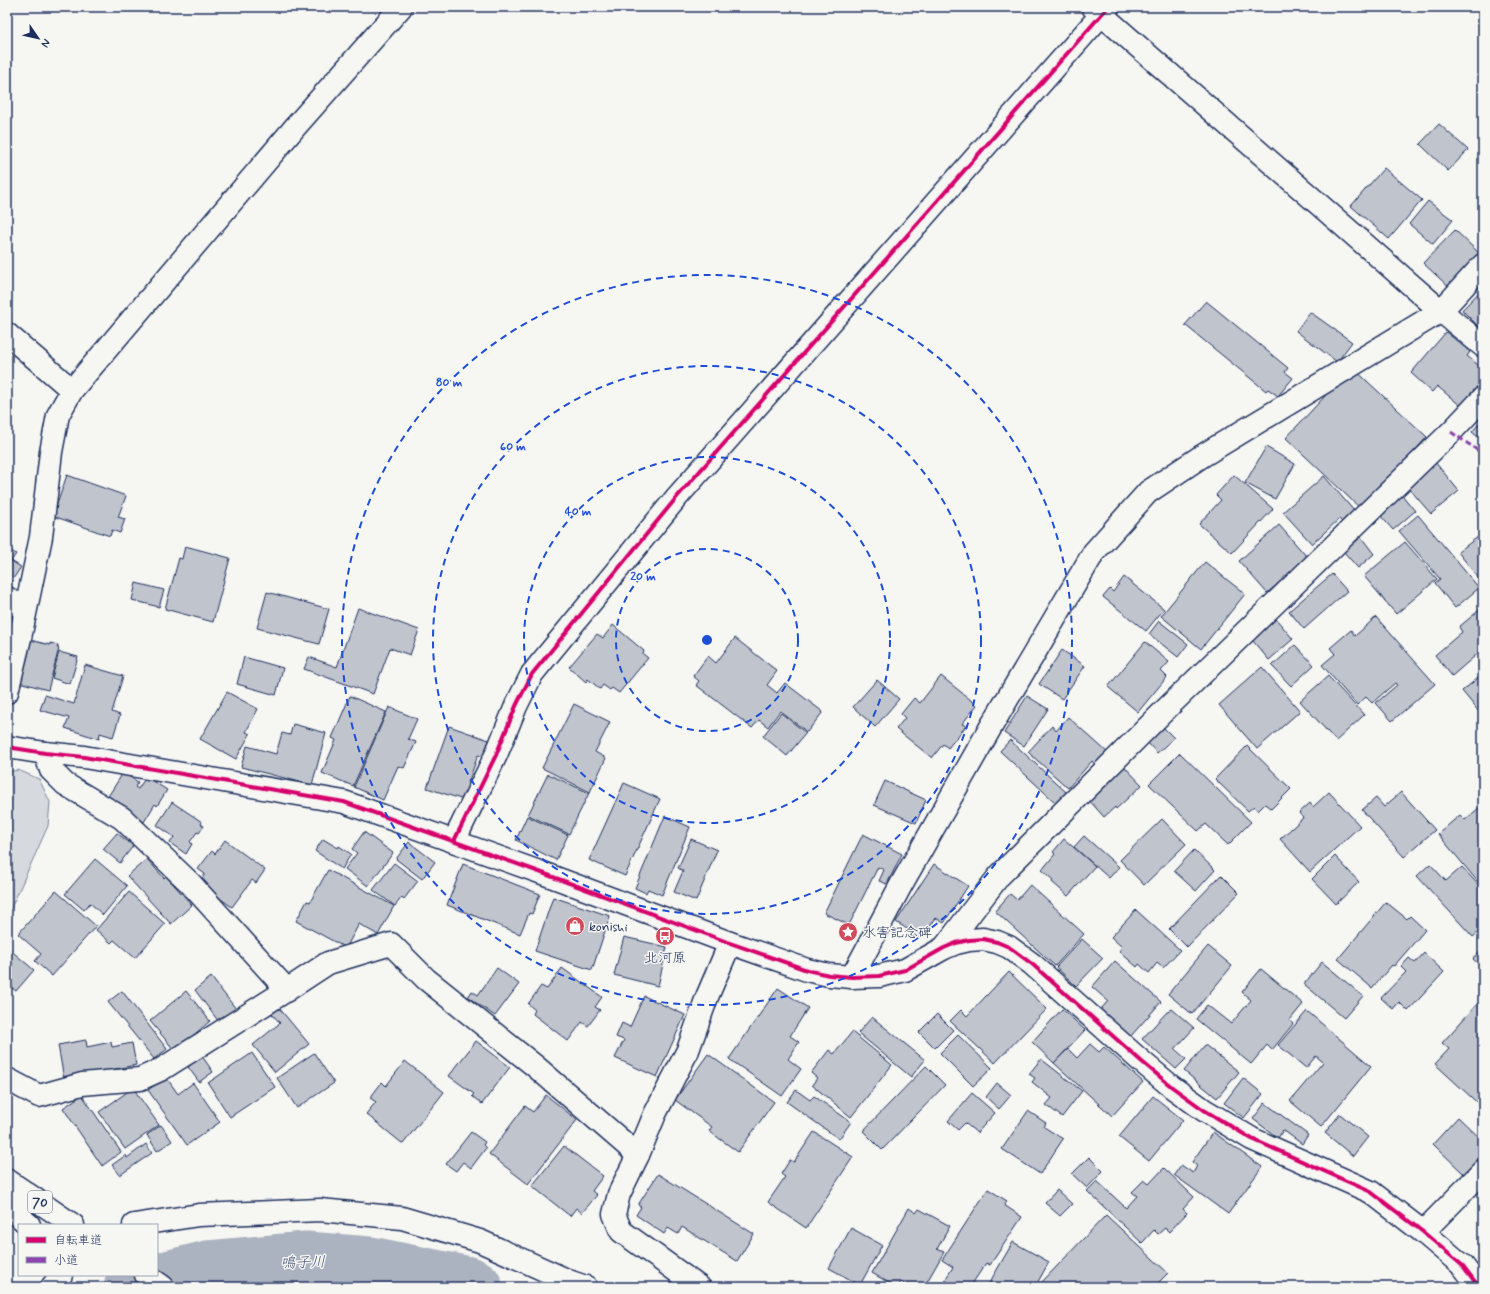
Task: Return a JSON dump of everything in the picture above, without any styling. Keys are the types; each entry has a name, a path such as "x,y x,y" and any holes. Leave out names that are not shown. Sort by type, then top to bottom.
{"street":[{"path":"7,692 41,537 51,452 58,416 72,390 296,126 401,7"},
{"path":"454,841 496,755 516,706 532,674 677,497 1101,10 1441,311 1483,346"},
{"path":"852,977 901,885 988,731 1094,552 1148,492 1202,456 1441,311 1483,265"},
{"path":"7,334 72,390"},
{"path":"944,948 999,876 1163,712 1451,432 1483,398"},
{"path":"7,598 26,610"},
{"path":"7,747 84,757 344,802 730,943 807,970 829,975 852,977 879,976 905,970 944,948 969,940 982,939 997,942 1009,947 1032,964 1141,1061 1172,1087 1204,1110 1252,1139 1371,1192 1423,1232 1463,1266 1479,1287"},
{"path":"45,753 51,770 65,784 122,818 190,883 287,990"},
{"path":"699,1287 621,1231 614,1214 619,1194 638,1156 655,1114 688,1050 707,997 730,943"},
{"path":"7,1079 39,1096 82,1084 140,1079 162,1069 328,963 391,944 426,979 535,1066 638,1156"},
{"path":"1423,1232 1483,1171"},
{"path":"14,1185 22,1218 28,1224"},
{"name":"70","path":"14,1185 72,1224"},
{"path":"141,1224 199,1216 320,1210 402,1218 480,1241 571,1282 586,1287"},
{"path":"52,1287 61,1276"},
{"path":"147,1276 163,1287"}],"shaded area":[{"path":"18,770 39,779 50,802 48,826 7,917 7,772"}],"building":[{"path":"1439,124 1468,150 1448,171 1420,144"},
{"path":"1384,168 1422,200 1389,239 1351,206"},
{"path":"1428,201 1453,220 1433,244 1409,224"},
{"path":"1455,230 1481,255 1450,288 1423,263"},
{"path":"1483,288 1483,331 1462,310"},
{"path":"1206,301 1288,368 1285,372 1293,378 1278,396 1268,389 1266,391 1185,325"},
{"path":"1310,312 1352,342 1337,362 1296,331"},
{"path":"1446,332 1470,352 1467,356 1483,369 1483,379 1461,406 1437,386 1432,392 1411,373"},
{"path":"1352,367 1427,437 1361,509 1286,438"},
{"path":"1483,419 1483,441 1472,432"},
{"path":"1266,447 1295,464 1275,499 1245,483"},
{"path":"1435,462 1459,491 1431,514 1407,486"},
{"path":"67,475 126,496 118,517 125,519 120,533 112,530 110,536 53,516"},
{"path":"1234,475 1273,509 1232,553 1199,524 1221,500 1216,495"},
{"path":"1324,476 1355,512 1343,523 1339,519 1312,544 1283,512"},
{"path":"1402,495 1415,511 1393,530 1379,514"},
{"path":"1418,515 1479,588 1455,608 1435,583 1440,579 1399,531"},
{"path":"1279,525 1308,558 1267,593 1239,561"},
{"path":"1483,533 1483,577 1480,580 1458,552"},
{"path":"1361,537 1374,554 1358,568 1344,552"},
{"path":"1405,542 1437,579 1396,614 1364,576"},
{"path":"185,546 230,558 213,622 165,609 179,558 182,559"},
{"path":"7,548 16,554 11,561 21,567 9,585 7,584"},
{"path":"1205,562 1245,594 1201,649 1161,616"},
{"path":"1332,574 1347,591 1304,629 1289,611"},
{"path":"1124,577 1164,609 1146,631 1103,597 1110,589 1113,592"},
{"path":"136,583 164,590 159,607 132,600"},
{"path":"267,592 329,609 319,644 257,628"},
{"path":"1483,607 1483,649 1452,676 1435,655 1462,632 1459,627"},
{"path":"358,608 419,630 410,655 390,648 373,694 304,669 309,657 337,667"},
{"path":"1376,617 1435,684 1392,721 1376,703 1397,685 1395,683 1372,703 1366,697 1357,705 1322,665 1335,654 1330,648 1351,630 1355,636"},
{"path":"1276,619 1293,639 1269,660 1252,640"},
{"path":"1159,621 1188,644 1178,657 1149,634"},
{"path":"613,625 644,651 643,654 648,658 619,693 612,688 610,690 603,685 600,689 588,679 586,682 569,667 597,634 603,638"},
{"path":"735,638 777,671 767,685 777,693 785,683 823,712 807,732 780,711 768,727 759,720 752,728 696,685 699,681 693,676 708,656 716,663"},
{"path":"30,640 50,645 50,643 58,645 57,648 59,648 48,690 19,682"},
{"path":"1145,642 1169,662 1161,671 1167,677 1138,712 1108,687"},
{"path":"1295,645 1314,665 1291,686 1272,666"},
{"path":"1062,650 1085,666 1062,699 1039,684"},
{"path":"59,652 78,657 70,684 52,678"},
{"path":"244,657 283,668 276,695 237,684"},
{"path":"85,665 123,676 112,712 120,715 113,737 100,733 99,739 65,728 69,718 40,710 45,695 74,704"},
{"path":"1262,667 1300,711 1257,749 1219,705"},
{"path":"1483,674 1483,711 1480,713 1462,691"},
{"path":"941,676 977,705 962,724 966,726 948,748 943,744 932,758 896,729 905,718 901,714 914,698 920,703"},
{"path":"1328,676 1364,715 1336,741 1300,701"},
{"path":"877,680 899,699 875,727 853,707"},
{"path":"227,692 258,709 246,732 250,734 236,759 200,739"},
{"path":"350,696 386,712 353,786 322,773 336,740 332,738"},
{"path":"1027,696 1048,709 1024,746 1004,733"},
{"path":"574,704 610,722 595,752 606,758 590,792 542,768"},
{"path":"389,707 417,719 408,739 416,742 404,768 398,766 383,800 354,787"},
{"path":"781,713 806,733 787,756 763,736"},
{"path":"1068,717 1107,752 1095,765 1092,761 1068,788 1028,752 1052,726 1056,731"},
{"path":"293,724 326,733 312,785 241,767 247,746 276,754 282,733 290,735"},
{"path":"449,726 489,740 483,757 478,755 467,786 469,786 464,800 427,788"},
{"path":"1163,727 1174,738 1157,753 1147,742"},
{"path":"1010,740 1067,793 1057,804 1000,751"},
{"path":"1247,746 1291,789 1271,809 1265,804 1258,811 1254,806 1248,811 1215,779"},
{"path":"1180,753 1251,822 1228,845 1206,824 1198,831 1149,784"},
{"path":"1123,765 1142,785 1116,809 1115,807 1104,817 1088,799"},
{"path":"123,773 138,782 135,787 138,789 146,777 167,790 157,806 155,804 144,822 107,798"},
{"path":"548,774 589,793 569,834 528,815"},
{"path":"885,781 926,800 916,823 874,805"},
{"path":"624,783 660,799 625,876 589,860"},
{"path":"1329,792 1360,826 1310,872 1280,839 1303,818 1299,813 1310,803 1313,807"},
{"path":"1401,792 1435,830 1404,857 1362,810 1376,798 1384,807"},
{"path":"172,802 202,822 201,824 204,826 199,833 197,832 190,842 192,844 186,854 170,843 174,837 157,825"},
{"path":"1480,807 1483,810 1483,888 1438,834 1460,815 1465,820"},
{"path":"527,816 568,835 556,860 516,840"},
{"path":"665,816 690,827 662,895 648,889 646,893 635,888"},
{"path":"1162,819 1186,844 1144,885 1120,860"},
{"path":"364,832 393,853 368,886 345,869 357,853 352,849"},
{"path":"117,833 133,846 120,863 103,849"},
{"path":"863,834 902,854 887,884 879,881 884,870 878,867 849,925 824,913"},
{"path":"1084,836 1119,867 1109,878 1074,847"},
{"path":"323,839 338,848 339,846 351,854 342,869 315,851"},
{"path":"691,839 717,850 696,901 674,892 683,871 678,868"},
{"path":"1064,839 1095,866 1068,896 1052,882 1053,880 1042,870 1055,854 1053,852"},
{"path":"225,840 265,870 256,883 252,880 232,907 199,883 205,874 198,869 212,851 215,854"},
{"path":"409,842 435,862 422,879 396,859"},
{"path":"1194,850 1215,870 1196,891 1174,871"},
{"path":"1335,856 1359,882 1336,904 1312,879"},
{"path":"95,859 127,886 103,915 90,903 84,910 65,894"},
{"path":"147,859 164,878 166,876 192,905 171,924 127,876"},
{"path":"394,863 418,881 404,899 402,897 395,906 373,890"},
{"path":"463,864 540,894 532,914 529,913 520,934 447,905"},
{"path":"934,864 968,886 944,923 936,918 926,932 924,931 920,937 896,922"},
{"path":"1430,864 1446,881 1462,867 1483,890 1483,928 1473,937 1417,876"},
{"path":"328,870 394,906 378,935 359,924 346,948 296,921 307,901 310,902"},
{"path":"1221,875 1239,893 1187,947 1169,929"},
{"path":"1030,885 1084,934 1055,966 995,911 1010,894 1017,900"},
{"path":"56,891 96,926 52,976 35,961 41,954 18,934"},
{"path":"129,892 165,924 135,958 114,940 111,943 96,930"},
{"path":"553,897 610,916 592,970 535,951"},
{"path":"1386,902 1407,919 1410,916 1425,930 1394,966 1392,965 1372,988 1338,959"},
{"path":"1136,910 1180,950 1163,968 1157,963 1149,973 1139,964 1137,967 1119,951 1122,947 1111,937"},
{"path":"624,937 667,947 658,986 614,975"},
{"path":"1082,939 1103,958 1076,986 1056,967"},
{"path":"1208,946 1232,966 1192,1014 1168,994"},
{"path":"1483,947 1483,968 1473,959"},
{"path":"8,948 34,970 16,991 7,984"},
{"path":"1424,953 1444,972 1408,1011 1399,1002 1393,1009 1381,998 1406,972 1401,967 1409,958 1415,963"},
{"path":"1115,961 1161,1002 1130,1037 1100,1010 1108,1001 1092,987"},
{"path":"1322,962 1363,996 1344,1018 1304,984"},
{"path":"497,968 519,984 495,1016 468,997 472,991 478,995"},
{"path":"562,968 602,997 595,1007 600,1010 588,1026 582,1022 568,1041 533,1014 535,1010 528,1004 541,986 547,989"},
{"path":"1261,969 1303,1004 1290,1020 1293,1024 1272,1050 1267,1045 1251,1064 1196,1019 1207,1005 1231,1024 1251,1000 1242,992"},
{"path":"1009,972 1047,1009 995,1063 950,1021 961,1010 967,1016"},
{"path":"211,977 236,1009 219,1022 195,990"},
{"path":"778,988 808,1008 790,1036 799,1042 788,1059 801,1069 782,1096 729,1059"},
{"path":"122,991 167,1049 154,1059 108,1002"},
{"path":"186,991 210,1021 175,1051 150,1021"},
{"path":"644,996 685,1015 657,1077 615,1058 624,1040 616,1037 622,1023 630,1027"},
{"path":"1478,1003 1483,1007 1483,1108 1435,1064 1449,1049 1442,1043"},
{"path":"279,1008 309,1044 275,1072 253,1045 280,1023 272,1014"},
{"path":"1062,1009 1085,1030 1054,1063 1032,1042"},
{"path":"1172,1009 1194,1028 1175,1049 1186,1059 1176,1069 1142,1039 1167,1012"},
{"path":"1307,1011 1371,1066 1321,1127 1290,1101 1323,1062 1316,1056 1306,1068 1278,1045"},
{"path":"937,1014 953,1030 935,1048 919,1032"},
{"path":"872,1017 925,1060 911,1077 858,1033"},
{"path":"852,1032 892,1065 851,1117 812,1085 817,1078 811,1073 829,1050 834,1054"},
{"path":"958,1035 992,1068 973,1086 940,1053"},
{"path":"86,1040 87,1047 111,1042 112,1047 132,1043 136,1065 64,1079 58,1045"},
{"path":"476,1041 510,1067 482,1104 472,1096 474,1094 449,1076"},
{"path":"1090,1044 1099,1052 1104,1047 1143,1082 1112,1116 1054,1063 1068,1049 1077,1058"},
{"path":"1205,1045 1239,1072 1217,1098 1184,1071"},
{"path":"252,1053 275,1087 230,1117 208,1083"},
{"path":"314,1053 334,1083 297,1108 277,1078"},
{"path":"708,1054 774,1102 738,1152 709,1131 712,1127 675,1100"},
{"path":"202,1056 213,1072 199,1082 188,1067"},
{"path":"1041,1059 1082,1091 1062,1117 1046,1105 1052,1098 1032,1082 1035,1078 1029,1074"},
{"path":"405,1061 444,1092 403,1144 366,1114 376,1102 370,1098 382,1082 386,1086"},
{"path":"926,1066 945,1085 882,1150 863,1131"},
{"path":"166,1077 178,1094 193,1083 220,1122 187,1145 148,1090"},
{"path":"1243,1078 1263,1094 1244,1118 1224,1103"},
{"path":"997,1083 1011,1095 999,1109 986,1097"},
{"path":"133,1088 159,1125 125,1149 99,1112"},
{"path":"796,1090 810,1100 814,1096 851,1122 839,1139 787,1102"},
{"path":"972,1093 995,1113 977,1133 965,1123 958,1130 948,1121"},
{"path":"82,1095 121,1152 102,1166 63,1108"},
{"path":"546,1095 577,1120 528,1184 489,1154 525,1106 533,1112"},
{"path":"1153,1096 1183,1120 1149,1161 1119,1137"},
{"path":"1265,1103 1308,1135 1302,1144 1283,1130 1278,1138 1253,1119"},
{"path":"1028,1111 1046,1123 1044,1127 1063,1139 1040,1174 1002,1149"},
{"path":"1340,1114 1368,1137 1353,1156 1325,1133"},
{"path":"1458,1117 1483,1141 1483,1154 1464,1174 1433,1144"},
{"path":"161,1125 172,1141 157,1151 147,1135"},
{"path":"471,1132 485,1142 483,1145 486,1148 471,1168 463,1162 456,1171 446,1164"},
{"path":"814,1132 853,1157 806,1228 768,1202 785,1177 781,1174 790,1160 794,1162"},
{"path":"1213,1132 1262,1167 1228,1214 1174,1175 1181,1165 1193,1173 1197,1166 1192,1162"},
{"path":"146,1144 152,1153 120,1175 112,1165 126,1155 127,1158"},
{"path":"564,1146 603,1176 592,1191 597,1195 582,1213 576,1208 570,1216 532,1186"},
{"path":"1089,1157 1103,1171 1087,1188 1072,1174"},
{"path":"1164,1168 1194,1197 1183,1209 1187,1213 1169,1232 1165,1228 1158,1234 1154,1230 1142,1243 1087,1191 1097,1181 1126,1208 1137,1196 1132,1192 1144,1180 1149,1184"},
{"path":"658,1174 754,1234 737,1261 682,1227 678,1234 668,1228 664,1234 636,1215 641,1207 638,1205"},
{"path":"988,1189 1007,1201 1004,1205 1022,1217 990,1265 986,1263 970,1287 956,1287 945,1280 953,1267 942,1260"},
{"path":"1057,1190 1072,1204 1060,1216 1045,1203"},
{"path":"909,1208 916,1213 919,1209 950,1226 937,1249 944,1252 924,1287 910,1287 901,1282 898,1287 896,1287 872,1273"},
{"path":"1106,1215 1168,1273 1154,1287 1129,1287 1126,1284 1123,1287 1040,1287 1039,1285"},
{"path":"851,1228 882,1245 860,1285 829,1268"},
{"path":"1013,1242 1049,1262 1035,1287 987,1287"}],"waterway":[{"name":"鳴子川","path":"131,1287 208,1268 306,1259 370,1264 469,1284 475,1287"}],"marked path":[{"path":"1451,432 1483,454"}],"cycle path":[{"path":"454,841 496,755 516,706 532,674 677,497 1108,7"},
{"path":"7,747 84,757 344,802 545,874 730,943 807,970 829,975 852,977 879,976 905,970 956,943 983,939 997,942 1009,947 1032,964 1141,1061 1172,1087 1204,1110 1252,1139 1371,1192 1423,1232 1463,1266 1479,1287"}],"place":[{"name":"konishi","path":"575,926"},
{"name":"水害記念碑","path":"848,932"},
{"name":"北河原","path":"665,936"}]}
